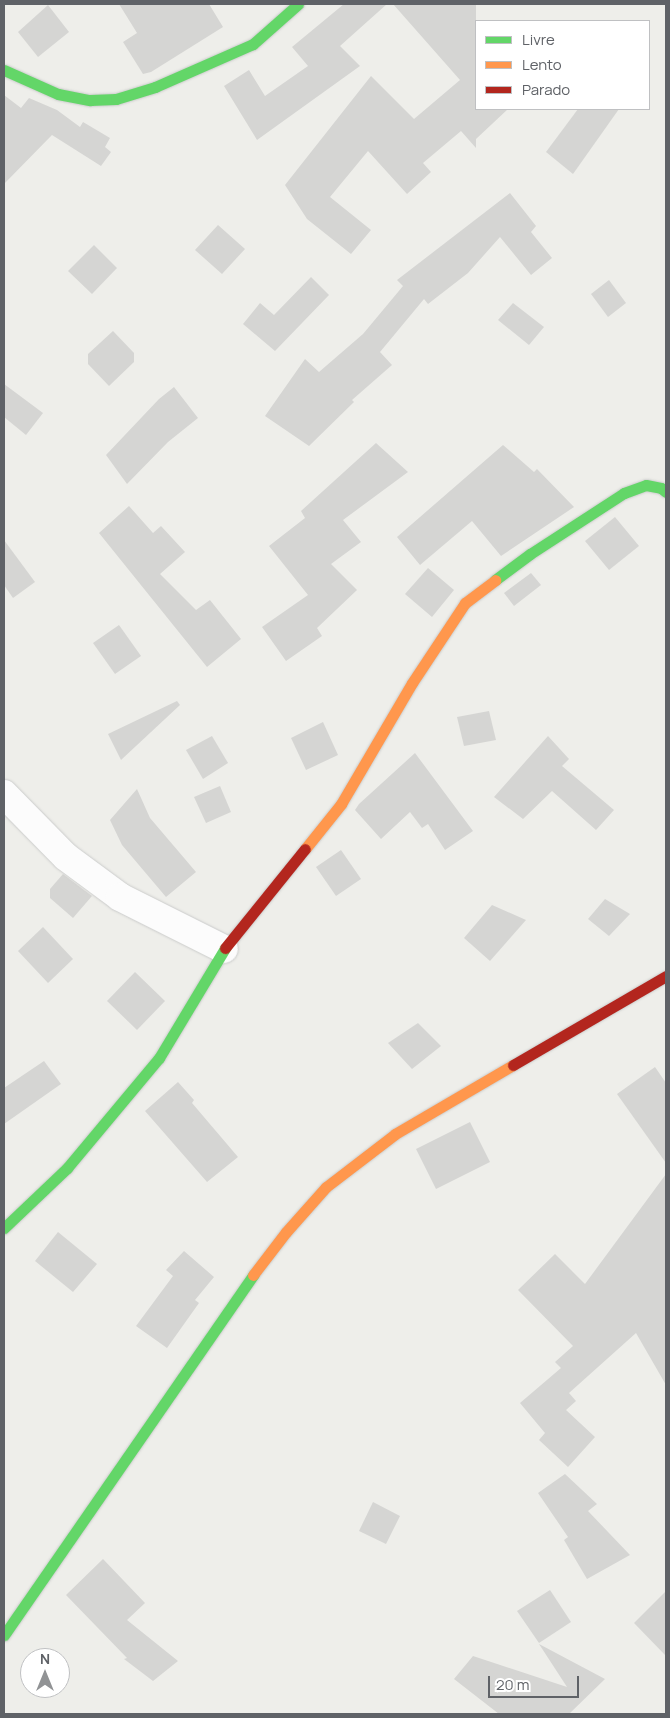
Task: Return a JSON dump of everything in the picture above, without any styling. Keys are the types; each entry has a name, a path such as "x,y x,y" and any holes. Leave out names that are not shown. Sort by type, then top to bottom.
{"street":[{"path":"4,70 58,94 90,100 116,99 155,87 253,44 298,4"},
{"path":"4,1228 67,1168 159,1058 224,949 341,804 412,683 465,603 530,554 624,493 646,485 660,488 666,492"},
{"path":"4,794 66,857 120,897 224,949"},
{"path":"4,1635 233,1302 286,1232 326,1187 395,1134 666,976"}],"building":[{"path":"119,4 209,4 223,27 151,72 143,74 123,42 137,33"},
{"path":"344,4 387,4 340,46 360,66 257,140 224,86 249,70 265,96 308,66 292,47"},
{"path":"393,4 476,4 475,110 507,110 476,139 476,148 461,131 423,163 431,172 407,194 368,151 330,197 371,230 351,254 307,219 285,185 371,76 414,119 460,80"},
{"path":"48,5 69,32 38,57 18,32"},
{"path":"4,95 21,108 29,98 57,110 80,127 83,122 110,138 105,147 111,152 101,166 52,135 4,184"},
{"path":"577,110 618,110 573,174 546,152"},
{"path":"510,193 536,226 531,232 552,258 531,275 500,237 468,273 428,304 424,299 380,352 392,365 352,400 354,402 309,446 265,416 305,359 319,372 363,334 403,286 397,280"},
{"path":"218,225 245,249 222,274 195,250"},
{"path":"94,245 117,268 92,294 68,271"},
{"path":"311,277 329,295 275,351 243,324 260,303 274,315"},
{"path":"609,280 626,303 608,317 591,294"},
{"path":"513,303 544,327 529,345 498,320"},
{"path":"113,331 134,353 134,362 109,386 88,364 88,354"},
{"path":"4,384 43,413 26,435 4,417"},
{"path":"174,387 198,418 168,442 127,484 106,455 159,399"},
{"path":"376,443 408,472 343,520 361,542 331,564 357,590 317,628 322,636 286,661 262,627 308,595 269,546 305,518 301,511"},
{"path":"503,445 534,472 537,469 574,507 501,556 472,521 420,565 397,537"},
{"path":"129,506 153,533 161,526 185,552 160,574 196,610 210,600 241,639 207,667 99,533"},
{"path":"615,517 639,546 609,570 585,541"},
{"path":"4,540 35,582 13,598 4,585"},
{"path":"428,568 454,590 432,617 405,594"},
{"path":"531,573 541,585 514,606 504,593"},
{"path":"119,625 141,656 115,674 93,643"},
{"path":"177,701 180,705 121,760 108,734"},
{"path":"489,711 496,740 464,746 457,717"},
{"path":"323,722 338,755 306,770 291,738"},
{"path":"212,736 228,763 203,779 186,750"},
{"path":"548,736 569,759 562,766 614,810 596,830 552,791 523,819 494,797"},
{"path":"415,753 473,831 445,850 428,824 422,828 410,812 381,839 355,810 359,804"},
{"path":"220,786 231,812 206,823 194,797"},
{"path":"137,789 150,818 196,872 166,897 122,845 110,820"},
{"path":"341,850 361,879 336,896 316,867"},
{"path":"63,874 92,896 73,918 50,898 50,889"},
{"path":"605,899 630,914 609,936 588,919"},
{"path":"492,905 526,920 490,961 464,938"},
{"path":"43,927 73,959 48,983 18,951"},
{"path":"135,972 165,1001 137,1030 107,1001"},
{"path":"418,1023 441,1046 412,1069 388,1043"},
{"path":"44,1061 61,1084 4,1124 4,1088"},
{"path":"655,1067 666,1083 666,1163 617,1094"},
{"path":"178,1082 194,1100 192,1103 238,1157 207,1182 145,1111"},
{"path":"470,1122 490,1162 436,1189 416,1149"},
{"path":"666,1174 666,1385 636,1333 569,1393 576,1401 566,1410 595,1437 568,1467 539,1440 545,1433 520,1403 561,1368 555,1362 573,1346 518,1290 555,1254 585,1284"},
{"path":"58,1232 97,1264 73,1292 35,1261"},
{"path":"184,1251 214,1277 195,1300 199,1303 167,1348 136,1326 173,1276 166,1270"},
{"path":"565,1474 597,1504 588,1511 630,1555 587,1579 564,1540 568,1537 538,1493"},
{"path":"373,1502 400,1516 386,1544 359,1531"},
{"path":"103,1559 145,1603 127,1620 178,1661 153,1681 124,1659 127,1658 66,1595"},
{"path":"550,1590 571,1622 539,1643 517,1611"},
{"path":"666,1591 666,1656 634,1623"},
{"path":"539,1644 605,1679 569,1714 499,1714 454,1679 473,1656 567,1687"}],"traffic: fast":[{"path":"4,70 58,94 90,100 116,99 155,87 253,44 298,4"},
{"path":"495,580 530,554 624,493 646,485 661,488 666,492"},
{"path":"4,1228 67,1168 159,1058 225,948"},
{"path":"4,1635 253,1275"}],"traffic: slow":[{"path":"305,849 341,804 412,683 465,603 495,580"},
{"path":"253,1275 286,1232 326,1187 395,1134 513,1065"}],"traffic: jam":[{"path":"225,948 305,849"},
{"path":"513,1065 666,976"}]}
